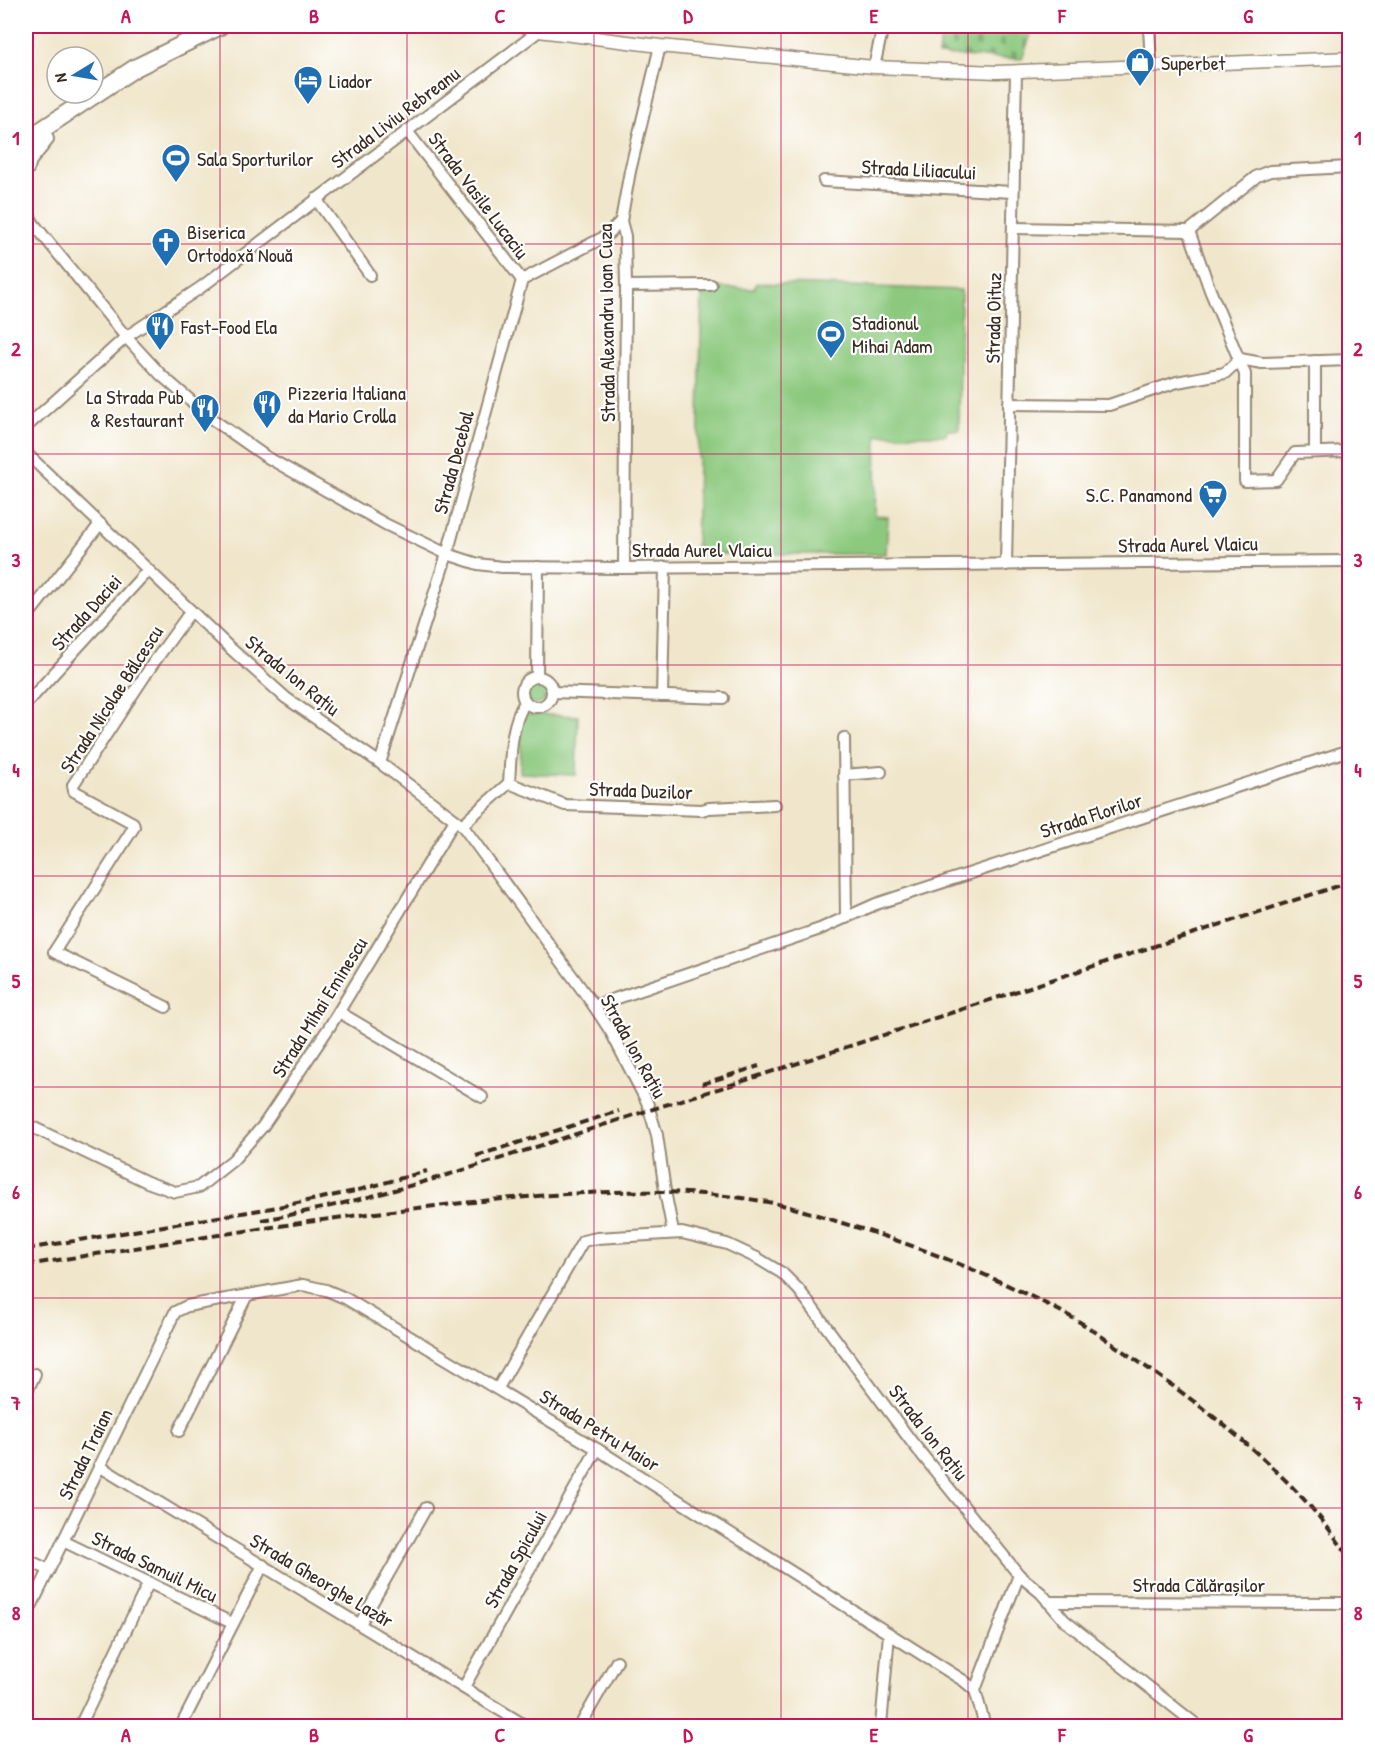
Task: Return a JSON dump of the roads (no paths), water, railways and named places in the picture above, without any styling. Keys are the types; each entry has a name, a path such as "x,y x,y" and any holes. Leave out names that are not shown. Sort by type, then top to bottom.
{"main road":[{"path":"26,144 33,130 62,116 135,68 220,26"},
{"path":"26,167 34,150 62,116"}],"street":[{"path":"524,26 539,31 660,46 874,67 1016,72 1350,58"},
{"path":"874,67 883,26"},
{"path":"1149,26 1151,66"},
{"name":"Strada Liviu Rebreanu","path":"26,426 126,337 200,288 539,31"},
{"name":"Strada Alexandru Ioan Cuza","path":"624,568 626,286 625,237 621,221 630,171 660,46"},
{"name":"Strada Oituz","path":"1006,565 1016,72"},
{"name":"Strada Vasile Lucaciu","path":"407,130 522,280"},
{"path":"1013,228 1189,231 1257,176 1264,173 1350,167"},
{"name":"Strada Liliacului","path":"824,181 1012,192"},
{"path":"316,200 370,275"},
{"name":"Strada Aurel Vlaicu","path":"26,208 29,220 126,337 161,375 212,419 265,456 385,524 447,554 478,564 502,567 624,568 1349,561"},
{"path":"522,280 606,236 621,221"},
{"path":"1189,231 1210,290 1245,374 1245,481 1276,480 1296,453 1350,451"},
{"name":"Strada Decebal","path":"380,763 447,554 522,280"},
{"path":"626,286 711,285"},
{"path":"1009,404 1110,405 1177,382 1225,373 1240,359"},
{"path":"1240,359 1262,363 1350,360"},
{"path":"1315,452 1316,361"},
{"name":"Strada Ion Rațiu","path":"26,453 191,611 286,698 380,763 458,823 611,1032 647,1102 657,1136 673,1232 727,1244 782,1273 819,1316 911,1441 1019,1575 1041,1593 1065,1621 1198,1726"},
{"path":"26,618 100,524"},
{"path":"1349,561 1350,577"},
{"path":"537,677 538,567"},
{"path":"662,696 665,567"},
{"name":"Strada Daciei","path":"26,705 148,570"},
{"name":"Strada Nicolae Bălcescu","path":"166,1007 54,952 134,827 133,823 74,791 73,785 152,664 191,611"},
{"path":"537,677 546,680 552,692 549,701 542,706 533,707 525,702 522,694 523,686 529,679 537,677"},
{"path":"552,692 723,698"},
{"path":"509,783 513,734 517,715 525,702"},
{"path":"844,738 846,918"},
{"name":"Strada Florilor","path":"594,1006 820,929 876,904 1350,750"},
{"path":"844,775 881,772"},
{"name":"Strada Duzilor","path":"509,783 565,805 702,810 775,805"},
{"name":"Strada Mihai Eminescu","path":"26,1124 147,1182 175,1192 200,1187 233,1160 263,1126 339,1012 458,823 509,783"},
{"path":"339,1012 482,1097"},
{"path":"498,1388 582,1241 590,1238 648,1236 673,1232"},
{"name":"Strada Petru Maior","path":"180,1309 303,1285 326,1290 345,1298 597,1449 975,1690"},
{"path":"179,1431 247,1295"},
{"name":"Strada Traian","path":"26,1617 170,1320 180,1309"},
{"path":"26,1393 35,1374"},
{"name":"Strada Spicului","path":"464,1687 597,1449"},
{"name":"Strada Gheorghe Lazăr","path":"99,1466 526,1726"},
{"path":"360,1624 426,1508"},
{"name":"Strada Samuil Micu","path":"63,1541 232,1623"},
{"path":"26,1559 49,1570"},
{"name":"Strada Samuil Micu","path":"181,1726 263,1565"},
{"path":"985,1726 975,1690 1019,1575"},
{"path":"80,1726 148,1582"},
{"name":"Strada Călărașilor","path":"1048,1602 1350,1603"},
{"path":"881,1726 889,1634"},
{"path":"580,1726 617,1661"}],"railway":[{"path":"261,1220 380,1194 496,1160 1350,882"},
{"path":"702,1084 759,1066"},
{"path":"476,1156 619,1111"},
{"path":"26,1249 278,1207 355,1191 427,1171"},
{"path":"26,1265 332,1219 560,1194 685,1193 727,1196 779,1204 937,1255 1020,1291 1081,1323 1192,1400 1252,1449 1307,1503 1331,1531 1350,1560"}],"place":[{"name":"Superbet","path":"1140,88"},
{"name":"Liador","path":"308,106"},
{"name":"Sala Sporturilor","path":"176,184"},
{"name":"Biserica Ortodoxă Nouă","path":"166,268"},
{"name":"Fast-Food Ela","path":"160,352"},
{"name":"Stadionul Mihai Adam","path":"831,360"},
{"name":"Pizzeria Italiana da Mario Crolla","path":"267,430"},
{"name":"La Strada Pub & Restaurant","path":"205,434"},
{"name":"S.C. Panamond","path":"1213,520"}]}
